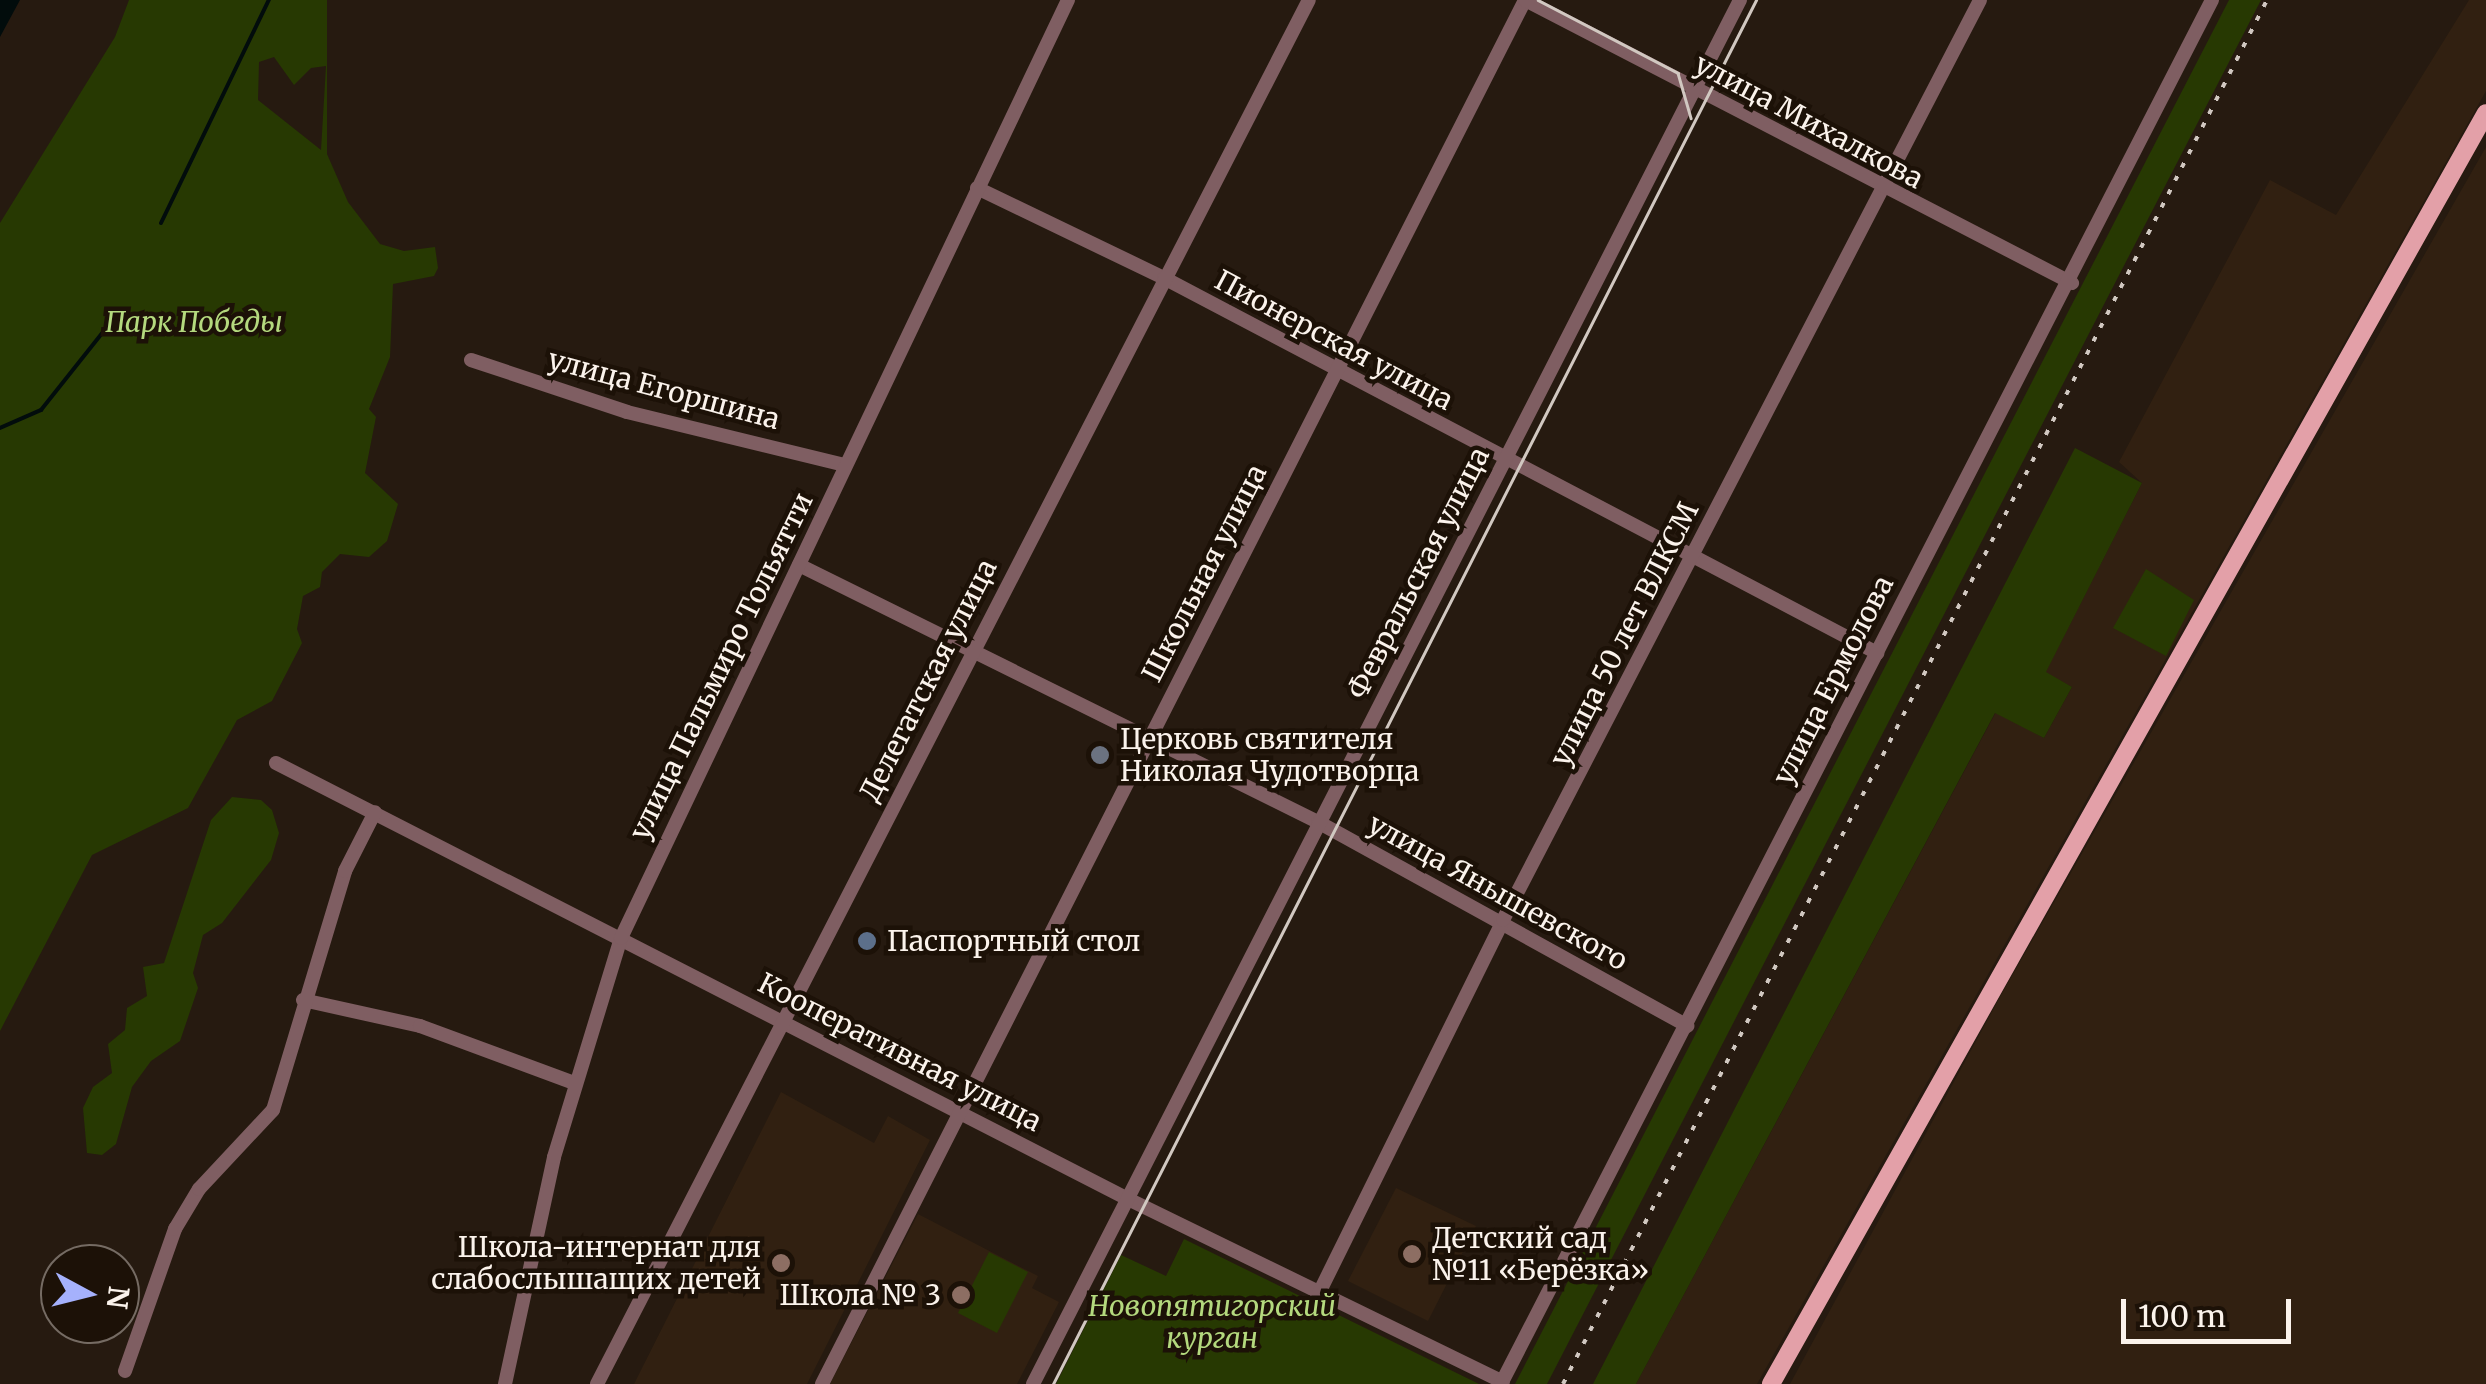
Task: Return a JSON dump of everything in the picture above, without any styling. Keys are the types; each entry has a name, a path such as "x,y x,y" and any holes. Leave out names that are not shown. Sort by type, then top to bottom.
{"main road":[{"path":"1772,1384 2486,114"}],"street":[{"name":"улица Пальмиро Тольятти","path":"505,1384 574,1084 621,938 1068,0"},
{"name":"Делегатская улица","path":"596,1384 970,651 1309,0"},
{"name":"улица Михалкова","path":"1524,0 1880,188 2072,283"},
{"name":"Школьная улица","path":"822,1384 1524,0"},
{"name":"Февральская улица","path":"1034,1384 1740,0"},
{"name":"улица 50 лет ВЛКСМ","path":"1318,1294 1503,920 1980,0"},
{"name":"улица Ермолова","path":"1502,1383 1876,653 2072,283 2212,0"},
{"name":"Пионерская улица","path":"978,188 1164,278 1876,653"},
{"name":"улица Егоршина","path":"471,360 628,412 845,465"},
{"name":"улица Янышевского","path":"800,565 1318,822 1503,920 1687,1026"},
{"name":"Кооперативная улица","path":"276,763 1128,1199 1502,1383"},
{"path":"125,1371 176,1229 199,1189 273,1110 344,872 375,812"},
{"path":"303,1000 420,1026 574,1084"}],"shaded area":[{"path":"0,0 20,0 0,37"},
{"path":"2469,0 2486,0 2486,91 1757,1384 1636,1384 1996,712 2044,738 2072,687 2045,673 2142,483 2119,462 2270,180 2336,215"},
{"path":"2486,147 2486,1384 1790,1384 2001,995"},
{"name":"Школа-интернат для слабослышащих детей","path":"781,1092 874,1143 888,1116 930,1140 807,1384 634,1384"},
{"name":"Детский сад №11 «Берёзка»","path":"1396,1188 1476,1226 1428,1321 1348,1281"},
{"name":"Школа № 3","path":"918,1214 1038,1276 1032,1288 1059,1302 1017,1384 830,1384"}],"green space":[{"name":"Парк Победы","path":"129,0 327,0 327,154 348,202 380,244 404,251 435,247 438,268 434,276 393,284 390,357 369,409 376,417 365,473 398,504 387,541 369,557 340,554 322,572 320,587 303,596 297,629 302,643 272,701 237,720 188,808 92,855 0,1031 0,223 115,37","holes":["274,57 294,85 311,68 326,66 321,150 258,100 259,62"]},
{"path":"2229,0 2261,0 1547,1384 1515,1384"},
{"path":"2075,448 2142,483 2046,672 2072,687 2044,738 1995,713 1636,1384 1593,1384"},
{"path":"2146,569 2194,600 2166,656 2113,628"},
{"path":"232,797 261,800 272,810 279,833 271,860 222,923 203,935 193,973 198,988 180,1041 151,1061 132,1087 116,1144 102,1155 87,1153 83,1108 93,1087 112,1073 108,1044 125,1030 127,1008 147,996 143,967 164,963 211,820"},
{"name":"Новопятигорский курган","path":"1184,1239 1479,1384 1056,1384 1121,1255 1166,1276"},
{"path":"989,1252 1028,1272 997,1333 958,1313"}],"waterway":[{"path":"161,223 269,0"},
{"path":"0,428 41,410 107,327"}],"tram line":[{"path":"1538,0 1678,73 1691,118"},
{"path":"1053,1384 1756,0"}],"railway":[{"path":"1563,1384 2267,0"}],"place":[{"name":"Церковь святителя Николая Чудотворца","path":"1100,755"},
{"name":"Паспортный стол","path":"867,941"},
{"name":"Детский сад №11 «Берёзка»","path":"1412,1254"},
{"name":"Школа-интернат для слабослышащих детей","path":"781,1263"},
{"name":"Школа № 3","path":"961,1295"}]}
